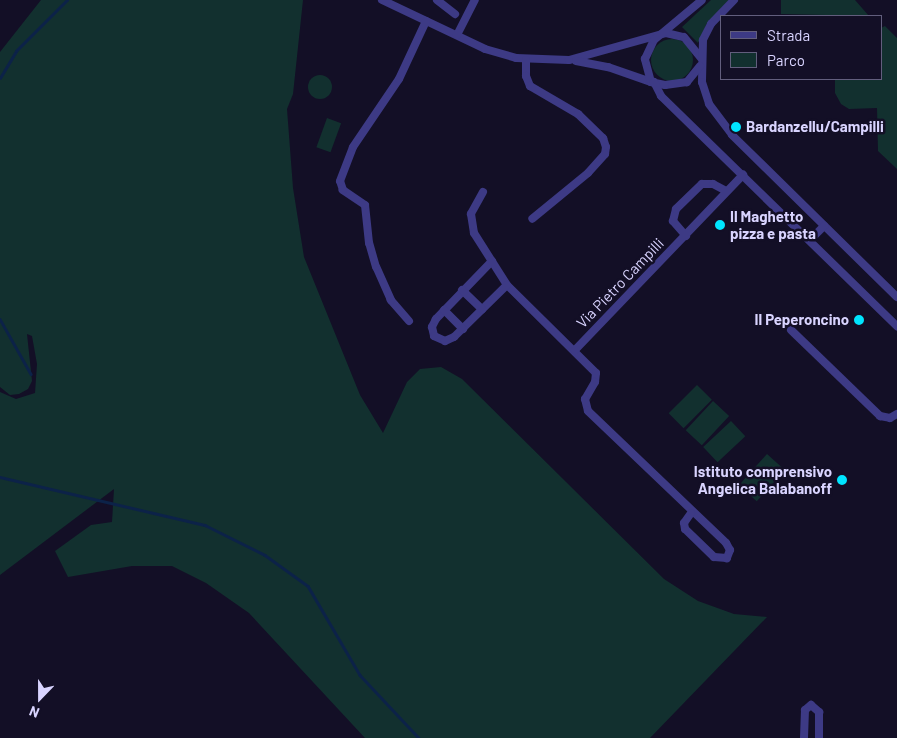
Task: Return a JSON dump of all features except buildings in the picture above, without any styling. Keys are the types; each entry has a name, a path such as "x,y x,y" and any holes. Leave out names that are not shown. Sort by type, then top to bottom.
{"street":[{"path":"382,0 494,52 526,60 569,60 608,67 653,82 681,84 692,78 700,62 707,31 720,16"},
{"path":"436,0 455,14"},
{"path":"457,35 474,0"},
{"path":"702,0 651,42 645,54 653,82 661,96 897,326"},
{"path":"721,15 734,0"},
{"path":"409,321 391,300 381,282 370,248 364,202 342,188 341,178 350,154 399,79 426,21"},
{"path":"569,60 661,34 684,37 700,62 703,90 722,123 897,297"},
{"path":"526,60 526,80 530,86 578,114 603,138 606,147 604,154 588,173 532,220"},
{"name":"Via Pietro Campilli","path":"574,350 743,175"},
{"name":"Via Pietro Campilli","path":"686,236 673,221 676,209 702,184 713,184 726,191"},
{"path":"484,192 473,208 471,221 507,285 596,373 596,379 585,399 588,411 691,513 728,546 726,558 714,556 685,529 684,523 691,513"},
{"path":"810,240 824,226"},
{"path":"492,261 462,290 432,325 435,338 448,340 463,329 507,285"},
{"path":"462,290 482,309"},
{"path":"444,310 463,329"},
{"path":"791,330 880,416 890,418 897,414"},
{"path":"804,738 804,713 810,705 819,712 819,738"}],"green space":[{"path":"41,0 303,0 293,94 287,109 293,188 304,257 360,395 383,433 407,382 420,369 441,367 462,379 664,579 698,601 734,614 767,617 650,738 365,738 249,613 206,583 172,566 132,566 68,577 55,551 91,525 112,522 114,489 0,575 0,392 16,399 35,393 37,364 32,336 27,334 32,381 28,389 19,394 10,395 0,387 0,52"},
{"path":"711,0 729,0 707,23 698,43 682,27"},
{"path":"781,0 855,0 868,15 825,15 781,14"},
{"path":"885,26 897,38 897,169 878,151 877,108 849,109 841,104 835,93 835,80 882,80 882,28"},
{"path":"672,39 687,45 693,60 687,75 672,81 657,75 651,60 657,45"},
{"path":"320,75 325,76 331,82 331,92 325,98 320,99 315,98 309,92 308,87 309,82 315,76"},
{"path":"327,118 341,123 330,152 316,147"},
{"path":"697,385 712,400 684,428 669,413"},
{"path":"713,401 729,416 702,445 686,430"},
{"path":"731,421 745,436 718,462 703,447"},
{"path":"767,454 785,470 757,501 739,485"}],"waterway":[{"path":"0,78 16,51 67,0"},
{"path":"0,319 31,374"},
{"path":"0,477 205,525 265,555 308,586 360,675 419,738"}],"place":[{"name":"Bardanzellu/Campilli","path":"736,127"},
{"name":"Il Maghetto pizza e pasta","path":"720,225"},
{"name":"Il Peperoncino","path":"859,320"},
{"name":"Istituto comprensivo Angelica Balabanoff","path":"842,480"}]}
